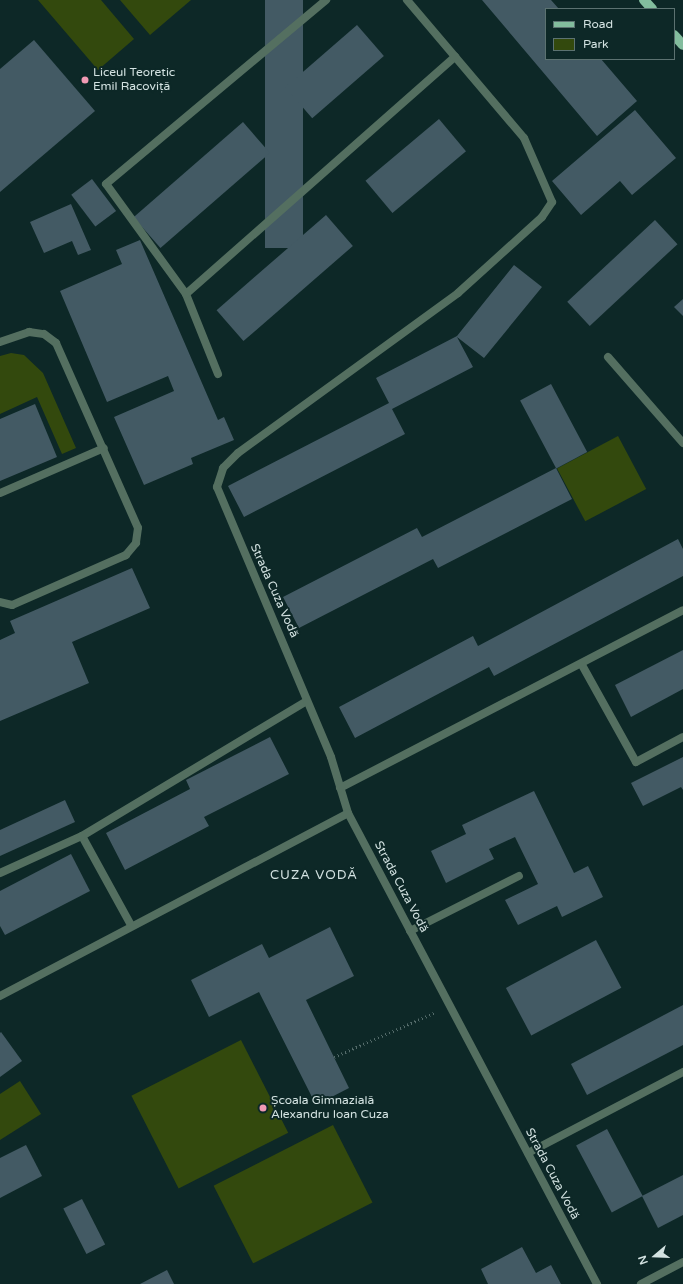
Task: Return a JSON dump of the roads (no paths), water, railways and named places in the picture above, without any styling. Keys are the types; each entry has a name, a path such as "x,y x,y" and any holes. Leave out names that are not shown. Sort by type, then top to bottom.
{"main road":[{"path":"644,0 651,8"},
{"path":"675,36 683,45"}],"street":[{"path":"218,374 186,294 106,184 326,0"},
{"path":"186,294 455,57 407,0"},
{"name":"Strada Cuza Vodă","path":"455,57 524,138 552,202 542,217 458,293 238,453 223,468 217,487 307,701 348,813 597,1284"},
{"path":"0,342 29,332 44,334 56,343 104,448 138,528 136,543 126,555 12,605 0,602"},
{"path":"608,357 683,443"},
{"path":"0,493 104,448"},
{"path":"340,788 582,665 683,610"},
{"path":"582,665 636,762 683,737"},
{"path":"0,874 82,836 307,701"},
{"path":"0,996 131,925 348,813"},
{"path":"82,836 131,925"},
{"path":"410,931 519,876"},
{"path":"528,1153 683,1072"},
{"path":"641,1284 683,1262"}],"place":[{"name":"Liceul Teoretic Emil Racoviță","path":"85,80"},
{"name":"Școala Gimnazială Alexandru Ioan Cuza","path":"263,1108"}],"district":[{"name":"CUZA VODĂ","path":"314,875"}]}
